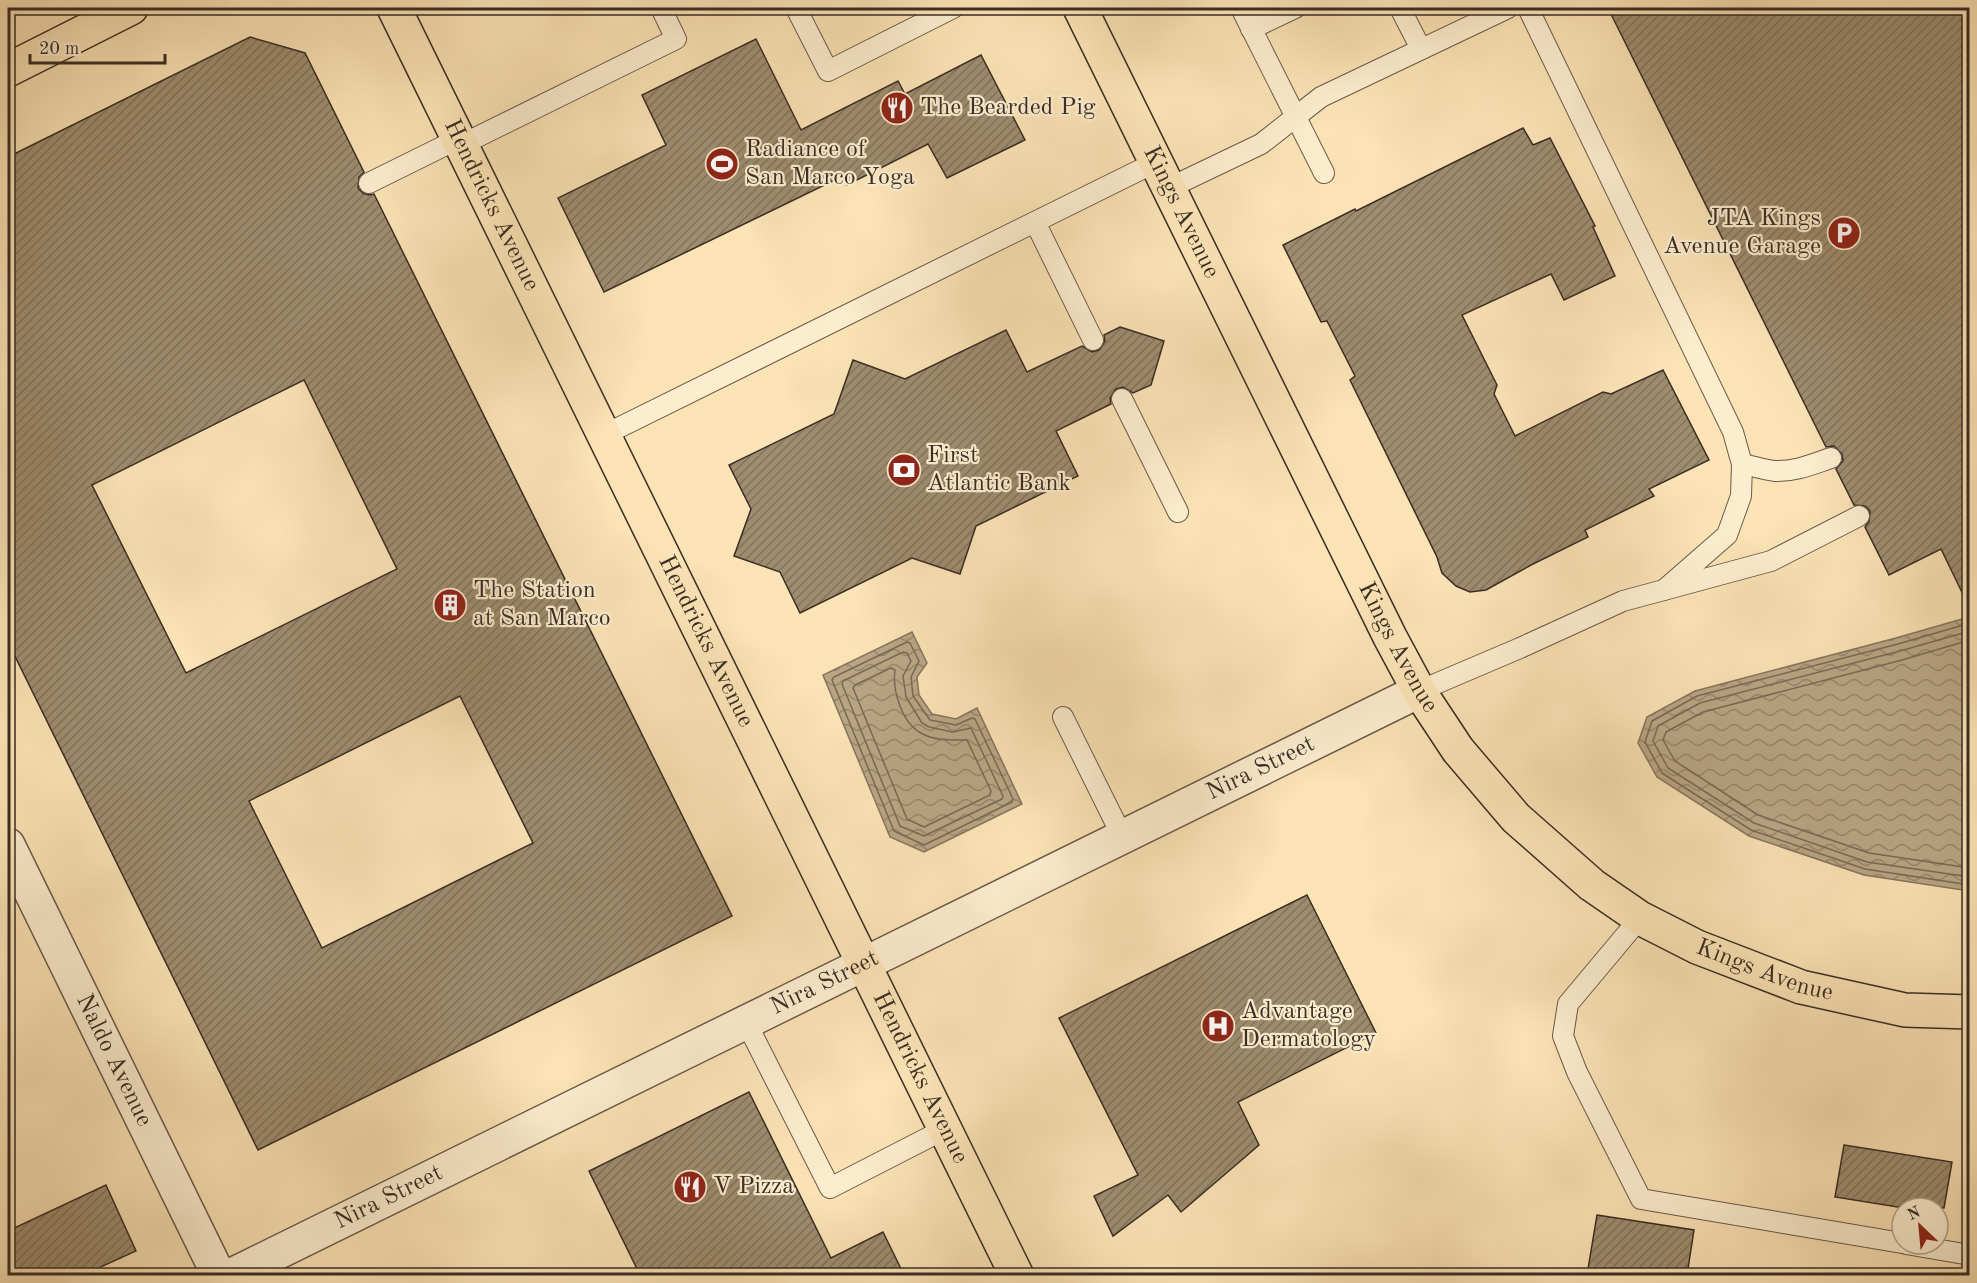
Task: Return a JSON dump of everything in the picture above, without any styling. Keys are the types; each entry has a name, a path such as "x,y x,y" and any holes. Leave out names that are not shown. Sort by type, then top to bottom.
{"main road":[{"path":"8,70 131,8"},
{"name":"Hendricks Avenue","path":"394,8 1017,1275"},
{"name":"Kings Avenue","path":"1080,8 1374,607 1419,691 1458,750 1516,818 1592,885 1640,918 1697,947 1801,987 1905,1010 1970,1012"}],"street":[{"name":"Nira Street","path":"230,1275 1419,691"},
{"name":"Naldo Avenue","path":"8,845 219,1275"}],"lane":[{"path":"369,183 676,39 662,8"},
{"path":"796,8 828,71 953,8"},
{"path":"1241,8 1324,173"},
{"path":"1251,29 1295,8"},
{"path":"1400,8 1421,50"},
{"path":"604,435 1035,222 1162,175 1261,144 1321,97 1508,8"},
{"path":"1528,8 1733,432 1742,464 1741,496 1727,535 1664,590"},
{"path":"1035,222 1093,340"},
{"path":"1122,399 1178,512"},
{"path":"1742,464 1775,471 1806,467 1831,458"},
{"path":"1419,691 1623,601 1771,561 1859,516"},
{"path":"1063,717 1122,836"},
{"path":"1640,918 1568,1004 1563,1036 1577,1072 1641,1199 1890,1242"},
{"path":"746,1022 830,1188 945,1130"},
{"path":"1950,1252 1970,1255"}],"water":[{"path":"1969,617 1969,891 1864,875 1749,836 1657,777 1638,743 1647,717 1695,691"},
{"path":"912,632 927,663 917,677 919,695 932,714 956,719 977,708 1022,804 924,852 890,837 823,675"}],"building":[{"name":"JTA Kings Avenue Garage","path":"1608,8 1970,8 1970,609 1941,549 1889,575 1865,527 1869,522 1870,511 1865,506 1854,505 1836,469 1843,461 1842,454 1834,446 1826,447"},
{"name":"The Station at San Marco","path":"250,37 305,53 364,172 359,177 358,188 363,193 374,194 732,916 258,1150 8,642 8,157","holes":["304,380 397,569 186,673 92,485","460,696 533,843 322,948 249,801"]},
{"name":"Radiance of San Marco Yoga","path":"756,39 801,130 898,81 905,94 981,55 1025,140 947,178 928,144 847,185 843,176 604,292 558,198 666,145 642,95"},
{"path":"1523,128 1533,145 1550,138 1595,226 1593,227 1615,276 1564,300 1551,274 1462,315 1497,385 1494,394 1515,436 1603,392 1611,394 1663,370 1709,460 1649,489 1654,496 1585,530 1588,537 1486,590 1470,592 1456,586 1442,573 1437,557 1350,380 1355,376 1327,321 1321,322 1283,245"},
{"name":"First Atlantic Bank","path":"1120,327 1164,341 1151,385 1133,393 1123,387 1116,389 1110,398 1111,404 1056,431 1078,476 976,526 960,574 912,558 800,613 780,572 734,556 751,509 729,465 834,414 853,360 905,379 1006,330 1027,372 1082,346 1092,352 1099,350 1105,341 1104,335"},
{"name":"Advantage Dermatology","path":"1307,895 1376,1033 1238,1102 1259,1145 1181,1212 1168,1195 1113,1236 1094,1196 1138,1175 1059,1018"},
{"path":"749,1092 831,1258 883,1232 904,1275 640,1275 589,1171"},
{"path":"1844,1145 1952,1162 1946,1196 1890,1196 1890,1206 1835,1197"},
{"path":"106,1185 136,1251 83,1275 8,1275 8,1231"},
{"path":"1597,1215 1694,1230 1687,1275 1587,1275"}],"place":[{"name":"The Bearded Pig","path":"897,108"},
{"name":"Radiance of San Marco Yoga","path":"722,164"},
{"name":"JTA Kings Avenue Garage","path":"1844,233"},
{"name":"First Atlantic Bank","path":"904,470"},
{"name":"The Station at San Marco","path":"450,605"},
{"name":"Advantage Dermatology","path":"1218,1026"},
{"name":"V Pizza","path":"690,1187"}]}
